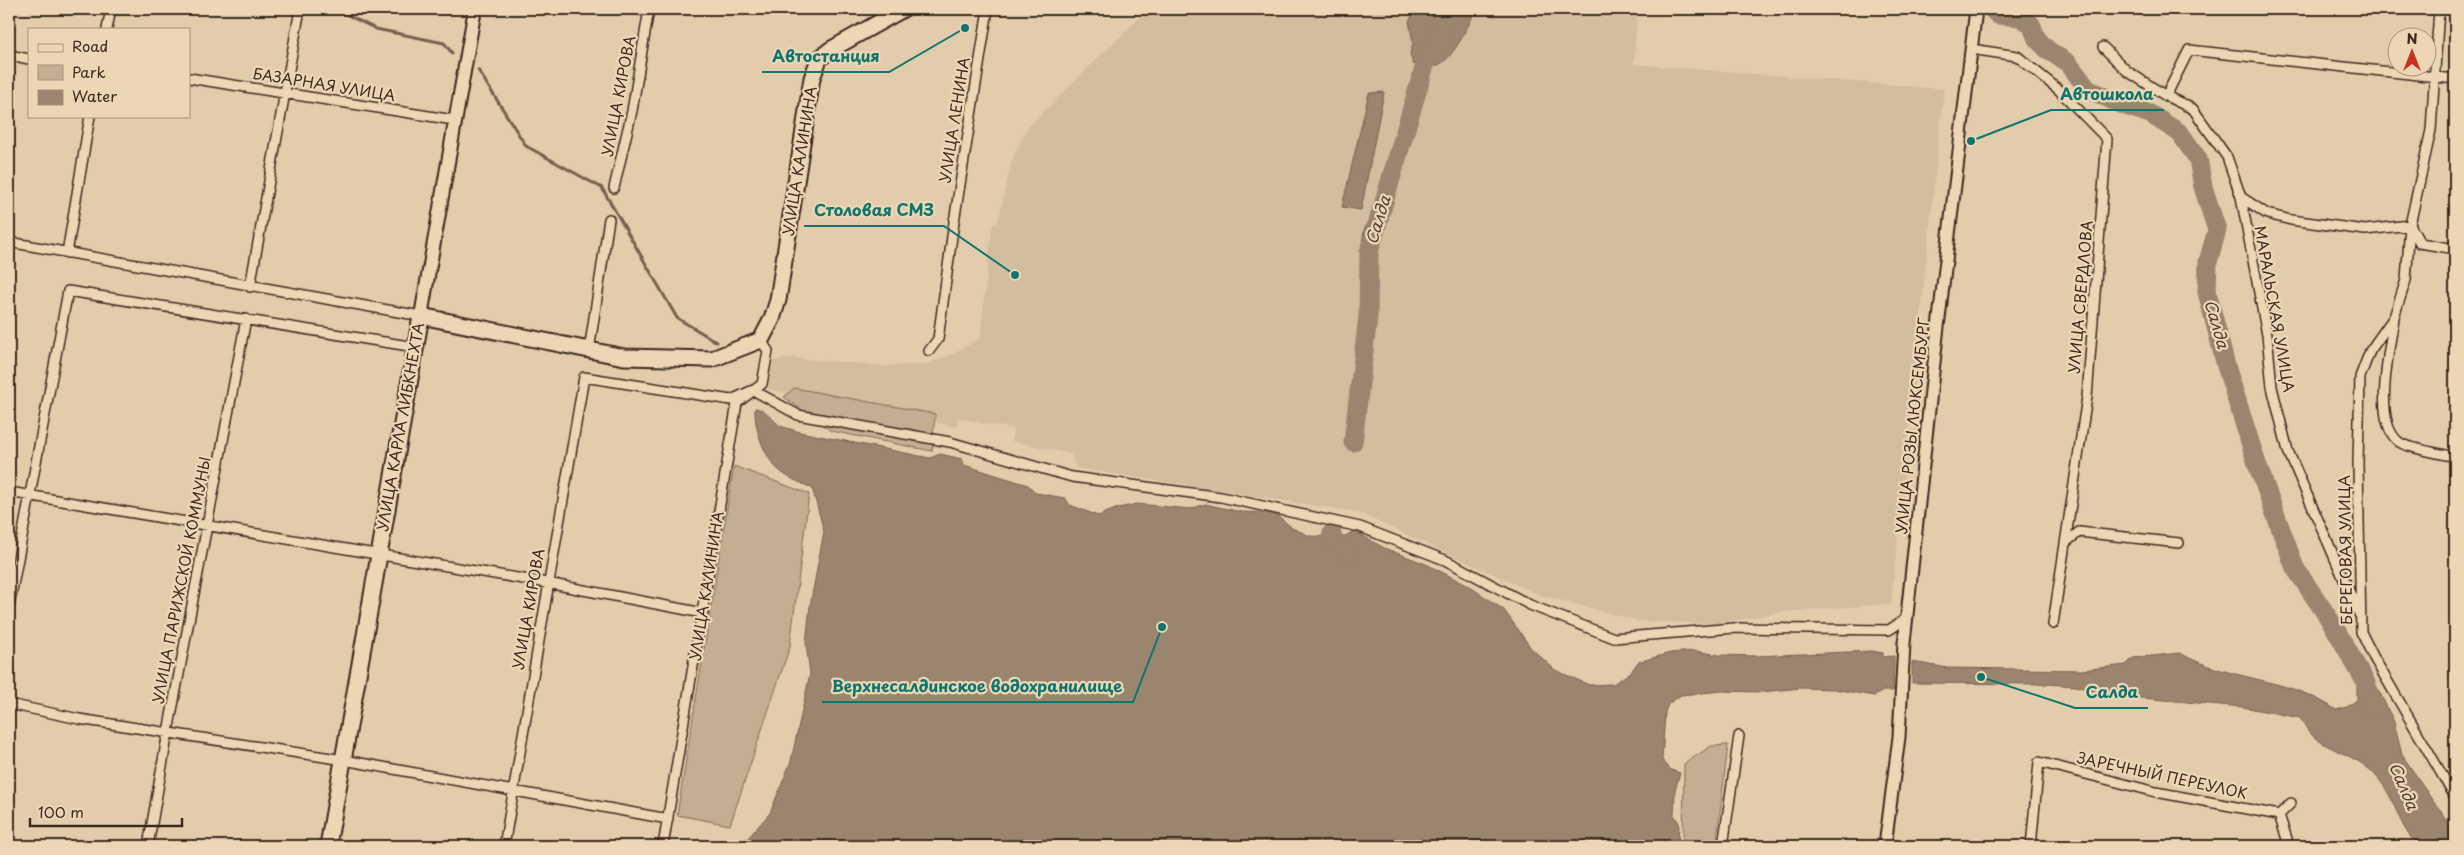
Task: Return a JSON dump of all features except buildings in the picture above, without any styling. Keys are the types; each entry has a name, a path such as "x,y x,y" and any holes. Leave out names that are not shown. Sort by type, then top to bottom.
{"main road":[{"name":"УЛИЦА КАРЛА ЛИБКНЕХТА","path":"328,846 377,556 475,9"},
{"name":"УЛИЦА КАЛИНИНА","path":"761,340 772,319 778,300 812,78 819,59 863,30 903,9"},
{"path":"421,316 624,357 712,359 761,340"}],"street":[{"path":"107,28 111,9"},
{"path":"250,286 300,9"},
{"name":"УЛИЦА КИРОВА","path":"614,188 632,111 649,9"},
{"name":"УЛИЦА ЛЕНИНА","path":"929,351 938,339 954,222 988,9"},
{"name":"УЛИЦА РОЗЫ ЛЮКСЕМБУРГ","path":"1885,846 1899,737 1904,643 1976,9"},
{"name":"БЕРЕГОВАЯ УЛИЦА","path":"2436,53 2440,9"},
{"name":"МАРАЛЬСКАЯ УЛИЦА","path":"2103,47 2127,72 2166,96 2193,109 2227,157 2241,197 2267,335 2272,387 2288,451 2362,620"},
{"name":"УЛИЦА СВЕРДЛОВА","path":"1971,49 2017,56 2059,90 2107,139 2087,397 2053,624"},
{"path":"2166,96 2189,50 2386,70"},
{"path":"9,55 28,59"},
{"path":"2436,75 2455,79"},
{"name":"БАЗАРНАЯ УЛИЦА","path":"190,78 454,120"},
{"name":"БЕРЕГОВАЯ УЛИЦА","path":"2434,78 2431,130 2410,225 2406,280 2394,317 2384,405 2389,431 2400,443 2455,456"},
{"path":"67,253 90,118"},
{"path":"2241,197 2267,214 2291,220 2365,230 2410,225 2420,243 2455,249"},
{"path":"589,351 609,218"},
{"path":"9,242 421,316"},
{"path":"9,607 68,291 415,347"},
{"name":"БЕРЕГОВАЯ УЛИЦА","path":"2394,317 2370,351 2360,377 2358,463 2362,632 2374,658 2451,779 2455,797"},
{"name":"УЛИЦА ПАРИЖСКОЙ КОММУНЫ","path":"148,846 246,319"},
{"name":"УЛИЦА КАЛИНИНА","path":"663,846 737,403 762,384 768,351 761,340"},
{"name":"УЛИЦА КИРОВА","path":"504,846 547,583 584,377 731,400 753,390"},
{"path":"753,390 798,415 950,442 1072,477 1221,497 1360,527 1445,560 1530,606 1614,638 1734,628 1889,630 1907,618"},
{"path":"9,492 377,556 547,583 703,613"},
{"path":"2065,543 2079,532 2179,543"},
{"path":"9,704 79,719 344,760 513,789 668,819"},
{"path":"1723,846 1739,736"},
{"name":"ЗАРЕЧНЫЙ ПЕРЕУЛОК","path":"2031,846 2039,762 2156,792 2278,815"},
{"path":"2287,846 2287,839 2278,815 2291,803"}],"shaded area":[{"path":"1148,9 1637,9 1634,64 1944,89 1891,604 1783,612 1715,624 1639,621 1540,595 1356,512 1076,468 1071,454 1012,441 1013,429 958,418 957,427 768,389 773,361 793,358 885,366 926,364 953,354 980,338 992,226 998,222 1012,160 1027,128"}],"green space":[{"path":"794,388 935,414 932,451 831,431 784,397"},
{"path":"734,466 809,494 790,646 730,825 677,815"},
{"path":"1728,745 1716,846 1683,846 1684,764 1711,746"}],"water":[{"path":"1417,9 1476,9 1451,54 1446,60 1434,67 1413,64 1410,54 1413,43 1409,21"},
{"path":"1384,92 1361,210 1342,207 1369,93"},
{"path":"1386,193 1388,204 1377,245 1374,251 1369,252 1362,244 1364,230"},
{"path":"755,408 763,410 780,426 800,432 930,458 940,454 962,459 964,465 1028,485 1036,493 1065,498 1070,505 1098,516 1118,508 1137,504 1191,509 1205,504 1241,512 1275,513 1292,528 1310,536 1343,537 1355,531 1384,548 1426,564 1469,586 1504,610 1531,648 1555,670 1589,685 1613,684 1631,672 1638,662 1670,653 1695,651 1719,655 1756,656 1872,651 1883,653 1883,657 1894,656 1893,691 1883,691 1874,696 1834,689 1801,688 1761,692 1722,691 1681,695 1668,704 1665,712 1662,760 1671,770 1680,773 1675,790 1674,815 1679,823 1678,846 741,846 770,813 791,761 810,674 806,643 810,606 824,531 812,488 781,472 765,452 757,430"},
{"path":"2180,653 2218,669 2299,691 2318,699 2336,710 2347,707 2357,700 2357,684 2374,681 2394,722 2402,755 2455,832 2455,846 2419,846 2405,829 2383,784 2375,775 2353,758 2329,747 2314,737 2300,718 2243,707 2108,695 2076,686 1912,683 1912,662 1948,668 2082,670 2126,665 2133,658"}],"waterway":[{"path":"335,9 376,29 444,43 452,53"},
{"name":"Салда","path":"1353,442 1368,317 1369,252 1424,68 1450,9"},
{"name":"Салда","path":"1992,9 1998,15 2020,17 2031,24 2037,39 2049,51 2068,63 2088,89 2120,104 2150,114 2180,133 2198,159 2203,187 2217,230 2208,262 2207,292 2226,366 2257,464 2295,568 2332,623 2366,683 2373,706"},
{"path":"478,70 526,146 602,188 677,318 717,342"},
{"path":"1332,533 1331,538 1350,555"}],"place":[{"name":"Автостанция","path":"965,28"},
{"name":"Автошкола","path":"1971,141"},
{"name":"Столовая СМЗ","path":"1015,275"},
{"name":"Верхнесалдинское водохранилище","path":"1162,627"},
{"name":"Салда","path":"1981,677"}]}
